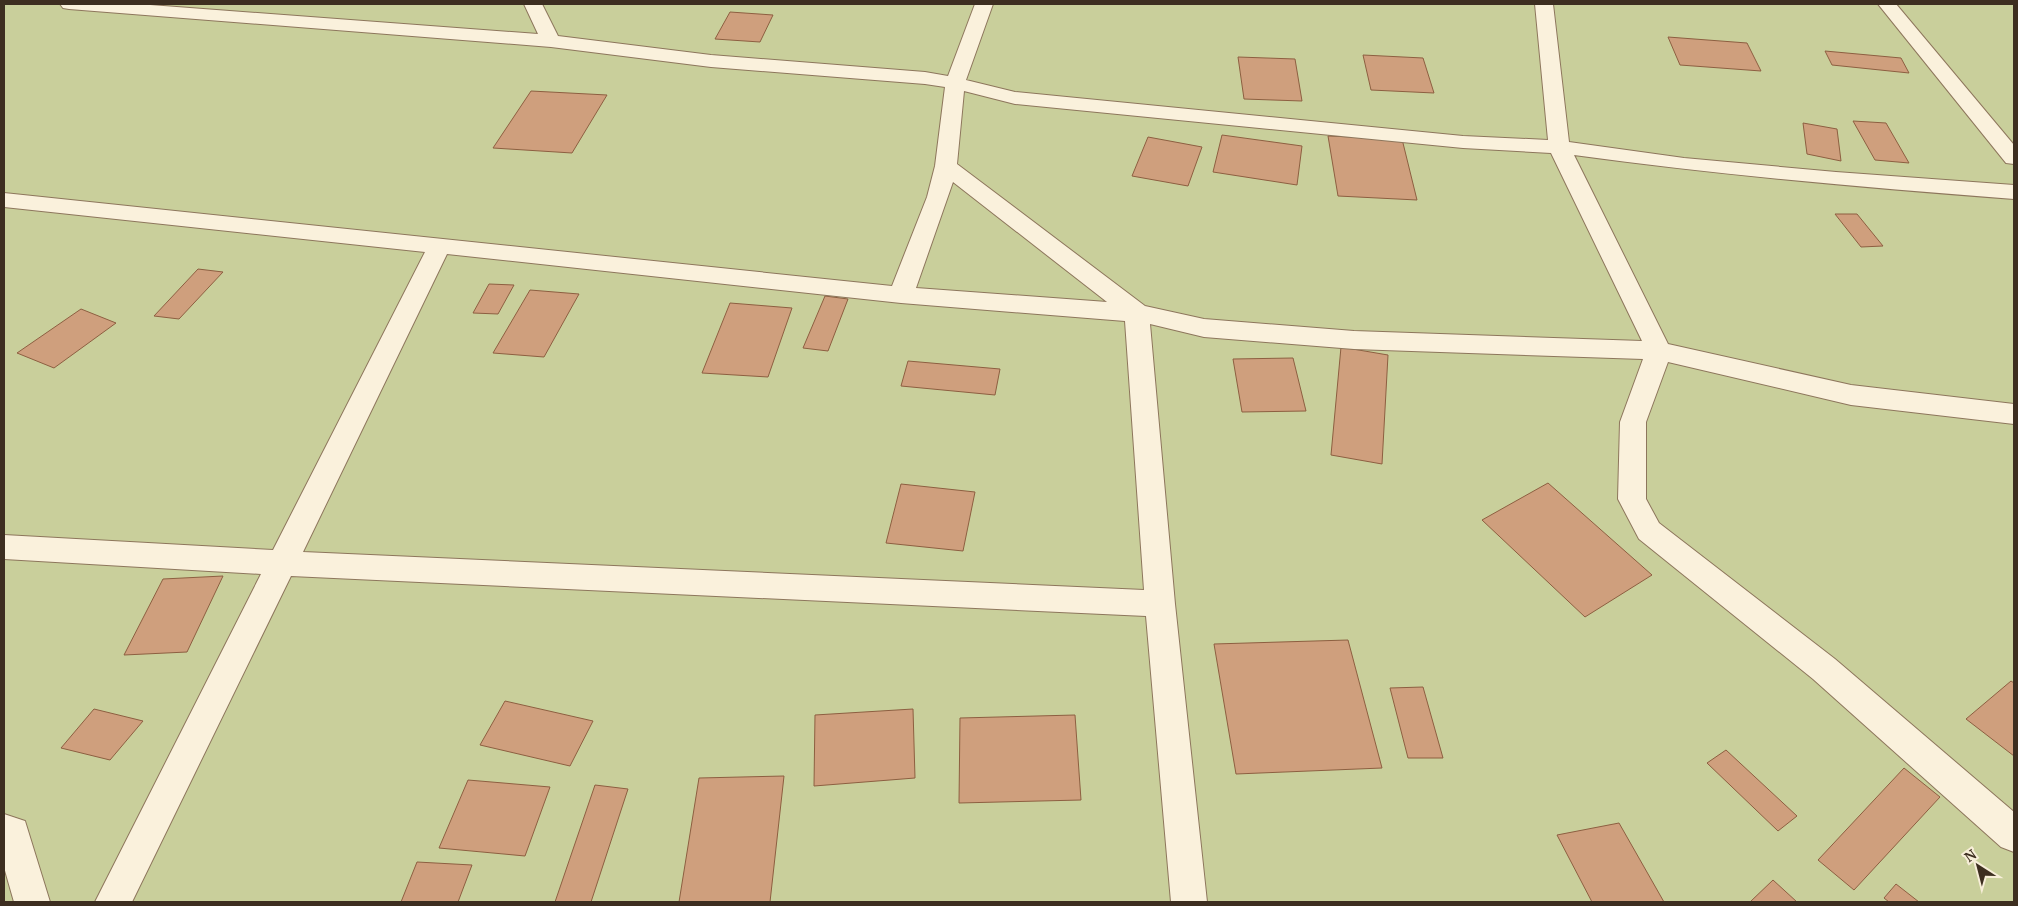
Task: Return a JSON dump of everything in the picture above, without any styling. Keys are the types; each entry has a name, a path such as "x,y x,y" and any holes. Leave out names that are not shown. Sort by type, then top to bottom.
{"street":[{"path":"70,4 551,41 711,61 925,78 955,83 1015,98 1463,142 1559,147 1684,164 1836,179 2014,192"},
{"path":"533,4 551,41"},
{"path":"901,294 938,196 946,166 955,83 984,4"},
{"path":"1544,4 1559,147 1659,351 1633,422 1632,499 1650,531 1824,669 2014,835"},
{"path":"1887,4 2014,158"},
{"path":"946,166 1137,313 1160,604 1188,902"},
{"path":"4,200 439,248 901,294 1137,313 1204,328 1354,340 1659,351 1851,395 2014,414"},
{"path":"113,902 439,248"},
{"path":"4,547 281,563 1160,604"},
{"path":"4,831 12,833 32,902"}],"green space":[{"path":"4,4 2014,4 2014,902 4,902"}],"building":[{"path":"730,12 773,15 760,42 715,39"},
{"path":"1668,37 1747,43 1761,71 1680,65"},
{"path":"1825,51 1901,58 1909,73 1832,65"},
{"path":"1363,55 1423,58 1434,93 1371,90"},
{"path":"1238,57 1295,59 1302,101 1244,99"},
{"path":"531,91 607,95 572,153 493,148"},
{"path":"1853,121 1886,123 1909,163 1875,160"},
{"path":"1803,123 1837,129 1841,161 1807,154"},
{"path":"1222,135 1302,146 1297,185 1213,172"},
{"path":"1328,136 1402,139 1417,200 1338,196"},
{"path":"1148,137 1202,147 1188,186 1132,176"},
{"path":"1835,214 1857,214 1883,246 1861,247"},
{"path":"198,269 223,272 179,319 154,316"},
{"path":"489,284 514,285 498,314 473,313"},
{"path":"530,290 579,294 544,357 493,353"},
{"path":"825,296 848,299 828,351 803,348"},
{"path":"730,303 792,308 768,377 702,373"},
{"path":"81,309 116,323 54,368 17,353"},
{"path":"1341,347 1388,355 1382,464 1331,455"},
{"path":"1293,358 1306,411 1242,412 1233,359"},
{"path":"908,361 1000,369 995,395 901,386"},
{"path":"1548,483 1652,575 1585,617 1482,520"},
{"path":"901,484 975,492 963,551 886,543"},
{"path":"223,576 187,652 124,655 163,579"},
{"path":"1348,640 1382,768 1236,774 1214,644"},
{"path":"2011,681 2014,683 2014,756 1966,719"},
{"path":"1423,687 1443,758 1408,758 1390,688"},
{"path":"505,701 593,721 570,766 480,745"},
{"path":"94,709 143,721 110,760 61,748"},
{"path":"913,709 915,778 814,786 815,715"},
{"path":"1075,715 1081,800 959,803 960,718"},
{"path":"1726,750 1797,816 1778,831 1707,763"},
{"path":"1904,768 1940,797 1854,890 1818,860"},
{"path":"784,776 770,902 679,902 699,778"},
{"path":"468,780 550,787 525,856 439,848"},
{"path":"595,785 628,789 591,902 555,902"},
{"path":"1619,823 1664,902 1592,902 1557,835"},
{"path":"417,862 472,865 458,902 401,902"},
{"path":"1773,880 1797,902 1750,902"},
{"path":"1896,884 1919,902 1889,902 1884,898"}]}
